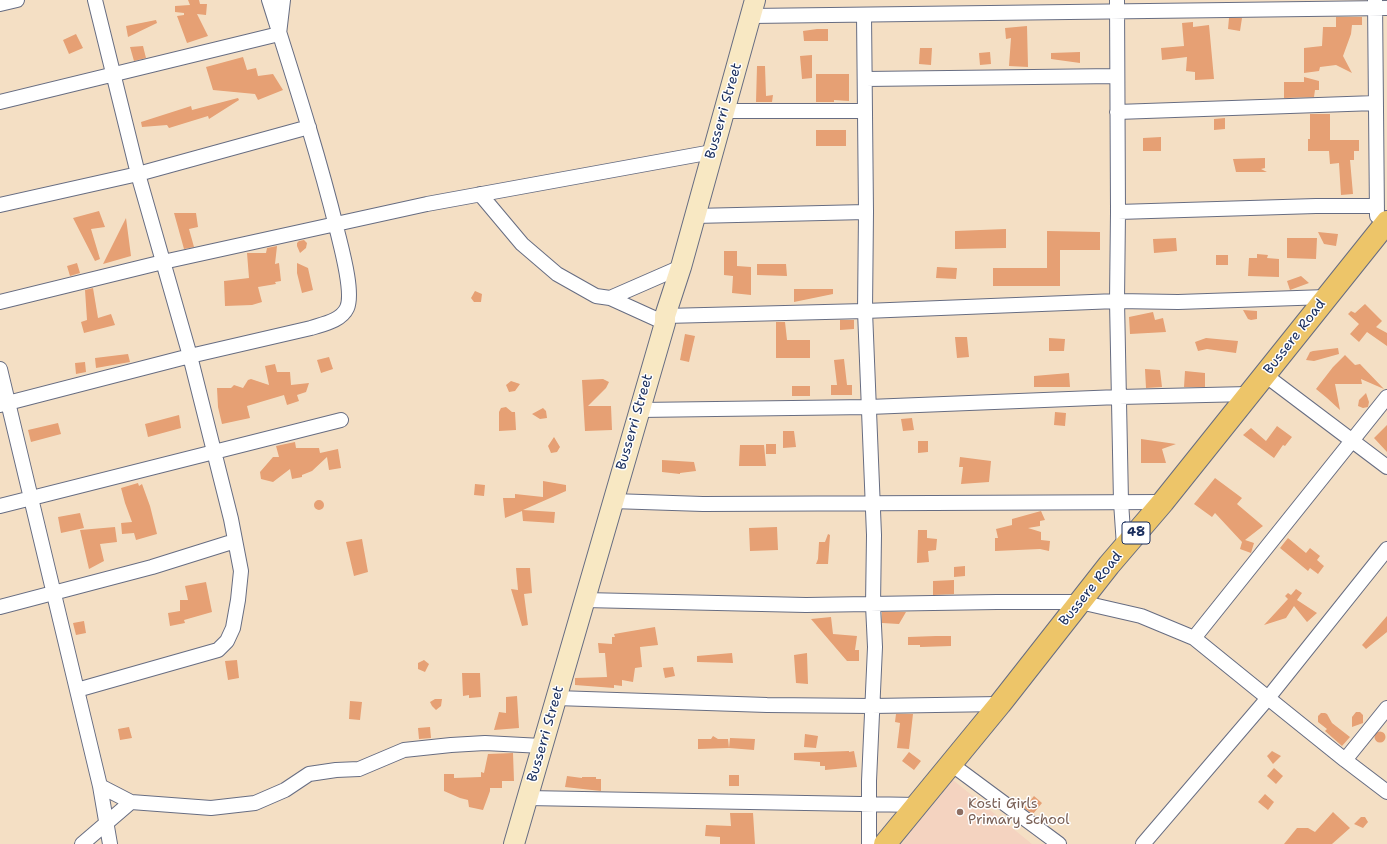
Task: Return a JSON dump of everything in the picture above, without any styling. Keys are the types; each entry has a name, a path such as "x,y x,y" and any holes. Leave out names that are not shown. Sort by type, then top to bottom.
{"main road":[{"name":"Busserri Street","path":"514,844 638,410 681,267 754,4"},
{"name":"Bussere Road","path":"885,844 1000,704 1124,546 1163,502 1250,394 1327,297 1380,221"}],"street":[{"path":"0,4 18,0"},
{"path":"77,690 218,650 227,641 233,628 241,571 190,356 138,174 95,0"},
{"path":"4,404 190,356 311,328 339,317 347,308 349,297 345,261 329,196 269,0"},
{"path":"280,34 283,0"},
{"path":"754,4 864,15 1117,6 1379,6 1376,103 1380,221 1316,206 1118,212"},
{"path":"1117,6 1117,301 1121,502 1124,546"},
{"path":"864,15 866,212 865,311 873,504 874,647 869,844"},
{"path":"0,102 280,34"},
{"path":"865,79 1117,76"},
{"path":"1117,112 1376,103"},
{"path":"724,111 865,111"},
{"path":"0,204 138,174 309,127"},
{"path":"0,302 163,262 336,224 480,194 712,152"},
{"path":"480,194 522,244 557,274 596,296 610,298 665,319 1117,301 1178,302 1327,297"},
{"path":"694,216 866,212"},
{"path":"610,298 681,267"},
{"path":"0,369 4,404 32,498 100,786 110,844"},
{"path":"1265,375 1387,467"},
{"path":"638,410 869,407 1119,397 1250,394"},
{"path":"1194,638 1387,397"},
{"path":"0,506 341,420"},
{"path":"612,501 703,504 1163,502"},
{"path":"0,607 152,566 235,541"},
{"path":"1143,844 1268,698 1387,549"},
{"path":"584,600 806,606 997,602 1080,602 1142,616 1194,638 1387,792"},
{"path":"556,698 872,706 1000,704"},
{"path":"1345,760 1387,708"},
{"path":"100,786 131,802 211,808 255,803 285,790 309,774 336,770 358,769 404,750 485,743 542,746"},
{"path":"950,764 1059,844"},
{"path":"527,798 917,805"},
{"path":"82,844 131,802"}],"shaded area":[{"name":"Kosti Girls Primary School","path":"953,780 1032,844 901,844"}],"building":[{"path":"188,0 199,0 200,4 207,4 206,15 197,14 208,36 187,43 177,16 184,15 184,13 175,12 175,6 190,5"},
{"path":"1336,17 1362,17 1362,25 1352,25 1351,34 1343,56 1352,73 1336,65 1320,67 1319,71 1304,73 1304,48 1322,46 1323,27 1336,27"},
{"path":"1229,18 1242,18 1240,31 1228,29"},
{"path":"156,20 157,23 128,37 126,26"},
{"path":"1193,22 1193,27 1209,25 1214,79 1195,80 1195,72 1186,71 1187,57 1162,60 1161,48 1184,46 1182,23"},
{"path":"1027,26 1028,67 1009,66 1011,38 1006,39 1005,28"},
{"path":"828,29 828,41 804,41 803,31"},
{"path":"76,34 83,48 69,54 63,40"},
{"path":"143,46 146,58 134,61 130,47"},
{"path":"920,48 932,48 931,65 919,64"},
{"path":"990,52 991,64 980,65 979,53"},
{"path":"1080,52 1080,63 1051,59 1051,53"},
{"path":"812,55 812,78 802,79 800,56"},
{"path":"243,57 247,70 256,68 258,76 273,74 283,90 258,100 255,94 213,90 206,67"},
{"path":"757,66 765,66 766,96 773,95 772,102 756,102"},
{"path":"816,74 849,74 849,101 834,100 834,102 816,102"},
{"path":"1304,77 1319,81 1319,90 1315,90 1314,97 1284,98 1284,82 1304,82"},
{"path":"238,98 239,100 209,119 208,116 169,128 167,125 142,127 141,122 191,106 192,110"},
{"path":"1310,114 1330,114 1330,140 1359,140 1359,151 1354,151 1354,160 1350,160 1353,194 1341,195 1339,163 1330,164 1329,151 1308,151 1308,139 1310,139"},
{"path":"1225,118 1225,129 1214,130 1214,119"},
{"path":"816,130 846,130 846,146 816,146"},
{"path":"1161,137 1161,151 1143,151 1143,138"},
{"path":"1265,158 1265,168 1261,169 1267,172 1236,172 1233,159"},
{"path":"99,211 105,227 91,229 100,259 95,261 73,218"},
{"path":"174,213 196,213 198,227 189,229 194,247 184,249"},
{"path":"126,218 131,256 103,264"},
{"path":"1006,229 1006,248 955,249 955,231"},
{"path":"1047,231 1100,232 1100,250 1060,250 1060,286 993,286 993,268 1047,268"},
{"path":"1318,232 1338,234 1336,246 1324,244"},
{"path":"1176,238 1177,251 1154,253 1153,239"},
{"path":"1287,238 1317,238 1316,259 1287,258"},
{"path":"304,240 307,243 306,248 300,253 297,243"},
{"path":"277,246 275,264 279,263 281,281 275,282 276,284 258,287 262,302 252,305 225,306 224,281 249,278 247,253 266,253 267,248"},
{"path":"724,251 737,251 737,266 751,267 751,295 732,293 733,276 724,275"},
{"path":"1257,254 1268,255 1267,258 1279,259 1279,277 1248,276 1249,258 1257,258"},
{"path":"1216,255 1228,255 1228,265 1216,265"},
{"path":"77,263 80,273 70,276 67,266"},
{"path":"297,263 308,268 313,290 302,293 297,273"},
{"path":"757,264 786,264 787,276 757,275"},
{"path":"937,267 957,268 956,279 936,278"},
{"path":"1301,276 1309,283 1290,290 1287,281"},
{"path":"93,288 98,318 111,314 115,325 84,333 81,322 87,320 85,290"},
{"path":"794,289 833,289 833,294 794,302"},
{"path":"475,291 482,294 481,302 474,302 471,298"},
{"path":"1365,304 1382,321 1376,327 1387,333 1387,346 1367,332 1359,342 1350,334 1359,324 1348,314 1351,311 1355,313"},
{"path":"1243,310 1257,311 1257,319 1248,319"},
{"path":"1153,312 1155,320 1163,318 1166,332 1130,334 1129,317"},
{"path":"840,320 854,320 854,329 840,330"},
{"path":"776,322 785,322 787,340 810,340 810,358 776,358"},
{"path":"685,334 695,336 689,362 680,360"},
{"path":"955,337 967,337 969,357 957,358"},
{"path":"1049,338 1065,339 1064,351 1049,351"},
{"path":"1206,338 1238,341 1236,353 1207,349 1198,351 1195,342"},
{"path":"1338,348 1339,354 1314,361 1306,360 1310,352"},
{"path":"128,354 130,362 96,368 95,358"},
{"path":"1345,355 1355,365 1360,364 1384,389 1361,379 1362,384 1335,384 1340,410 1316,389 1333,367"},
{"path":"329,357 333,369 321,373 317,360"},
{"path":"844,359 847,385 852,385 852,395 831,395 831,385 837,385 834,360"},
{"path":"85,362 86,372 76,374 75,363"},
{"path":"275,364 277,372 290,372 291,385 309,383 306,392 297,395 299,401 287,405 284,395 247,406 250,418 222,424 218,407 217,388 231,388 234,385 243,388 248,380 251,379 269,385 265,366"},
{"path":"1145,369 1160,370 1162,387 1146,388"},
{"path":"1185,371 1205,373 1205,387 1184,387"},
{"path":"1069,373 1070,387 1034,387 1034,376"},
{"path":"603,379 609,382 606,388 588,406 611,406 612,430 585,431 582,380"},
{"path":"511,381 520,384 515,391 509,392 506,385"},
{"path":"792,386 810,386 810,396 792,396"},
{"path":"1366,393 1369,402 1368,407 1363,408 1358,406 1359,400"},
{"path":"506,407 512,412 515,412 516,430 499,431 499,412 501,408"},
{"path":"543,408 546,411 547,418 540,419 532,414"},
{"path":"1055,412 1066,413 1065,426 1054,425"},
{"path":"179,415 181,428 148,437 145,424"},
{"path":"912,418 914,430 903,431 901,419"},
{"path":"58,423 61,434 31,442 28,430"},
{"path":"1387,425 1387,452 1374,438"},
{"path":"1277,426 1292,437 1285,446 1283,445 1274,458 1243,435 1251,428 1266,441"},
{"path":"783,431 794,431 796,447 783,448"},
{"path":"554,437 560,447 557,452 551,453 548,446"},
{"path":"1141,439 1176,444 1162,449 1166,463 1141,463"},
{"path":"918,441 928,441 928,452 918,453"},
{"path":"295,442 296,448 319,448 320,453 338,449 341,468 329,470 327,457 312,471 302,475 302,477 292,479 290,469 273,482 261,479 260,472 273,457 279,457 276,446"},
{"path":"766,444 776,444 776,454 766,454"},
{"path":"740,445 764,445 766,466 739,466"},
{"path":"960,457 991,461 989,482 961,484 963,467 959,467"},
{"path":"662,460 694,462 696,471 680,474 662,472"},
{"path":"1215,478 1242,498 1237,504 1263,526 1245,540 1254,543 1251,553 1240,549 1242,542 1215,513 1212,517 1194,504"},
{"path":"543,481 566,485 566,491 523,510 555,512 554,523 523,521 522,511 505,518 503,498 515,498 515,494 543,497"},
{"path":"138,483 139,486 142,484 150,506 157,534 136,540 134,533 122,534 121,523 132,522 121,488"},
{"path":"475,484 485,485 484,496 474,495"},
{"path":"317,500 321,500 323,501 323,509 317,510 314,507 314,503"},
{"path":"1041,511 1045,520 1040,521 1040,526 1028,528 1041,532 1041,540 1050,541 1049,551 1040,549 995,551 995,538 998,538 996,529 1012,525 1012,519"},
{"path":"80,513 84,528 61,533 58,517"},
{"path":"115,527 117,542 100,544 104,561 89,569 80,530"},
{"path":"777,527 778,550 750,551 749,528"},
{"path":"918,530 927,530 927,538 937,539 936,550 928,551 929,562 917,563"},
{"path":"828,534 830,535 828,564 816,564 818,559 819,542 825,542"},
{"path":"1288,538 1306,553 1310,548 1320,556 1317,560 1324,566 1318,574 1310,568 1308,571 1280,548"},
{"path":"362,539 368,572 354,576 346,542"},
{"path":"965,566 965,576 954,577 954,567"},
{"path":"516,568 530,568 532,593 524,594 528,625 522,626 511,589 518,590"},
{"path":"954,580 954,594 933,595 933,581"},
{"path":"206,582 212,612 184,620 185,623 170,626 168,613 180,611 180,600 188,600 185,586"},
{"path":"1296,589 1302,593 1297,600 1317,613 1307,622 1294,606 1286,618 1264,625 1288,599 1285,596 1288,593 1291,595"},
{"path":"882,612 906,612 899,624 882,623"},
{"path":"1387,616 1387,632 1366,649 1362,645"},
{"path":"831,617 833,634 857,636 855,650 859,650 859,661 847,661 811,619"},
{"path":"84,621 86,633 76,635 73,623"},
{"path":"655,627 658,645 640,647 642,667 635,668 633,682 622,680 622,686 614,685 614,688 575,685 575,678 607,677 605,653 599,653 598,643 612,644 612,637 615,637 614,634"},
{"path":"951,636 951,646 920,647 920,645 908,645 908,637"},
{"path":"732,653 733,663 697,662 697,656"},
{"path":"807,653 808,684 796,683 794,655"},
{"path":"237,660 239,678 228,680 225,661"},
{"path":"424,660 429,664 425,672 418,669 418,663"},
{"path":"673,667 675,676 665,678 663,668"},
{"path":"462,673 480,673 481,697 469,698 469,695 463,696"},
{"path":"517,696 519,728 494,730 499,712 506,713 506,697"},
{"path":"435,699 442,699 441,706 436,710 430,702"},
{"path":"350,701 362,702 360,720 349,719"},
{"path":"1356,712 1360,712 1363,715 1363,723 1352,727 1352,717"},
{"path":"1321,713 1327,714 1332,723 1350,737 1342,746 1325,731 1327,729 1318,722 1318,716"},
{"path":"896,714 913,714 909,749 897,748 900,723 895,722"},
{"path":"129,727 132,738 120,740 118,729"},
{"path":"430,727 431,738 419,739 418,728"},
{"path":"1380,731 1384,733 1386,737 1384,741 1380,743 1376,741 1374,737 1376,733"},
{"path":"805,734 818,736 816,748 804,747"},
{"path":"713,736 718,739 728,739 729,748 698,749 698,739 711,739"},
{"path":"730,738 755,739 754,750 729,748"},
{"path":"854,751 857,767 825,770 825,766 820,766 820,762 794,760 794,753"},
{"path":"1272,751 1281,756 1273,764 1267,756"},
{"path":"909,752 921,761 914,770 902,761"},
{"path":"513,753 514,781 502,781 502,788 490,788 483,810 469,807 468,800 444,791 444,774 454,774 454,778 481,777 481,772 484,773 488,754"},
{"path":"1274,768 1283,776 1276,784 1267,776"},
{"path":"729,775 739,775 739,786 729,786"},
{"path":"567,776 582,778 596,777 596,779 601,779 601,791 565,787"},
{"path":"1265,794 1274,802 1268,810 1258,802"},
{"path":"1034,796 1042,803 1033,814 1024,808"},
{"path":"1333,812 1350,828 1332,844 1284,844 1297,828 1308,828 1315,832"},
{"path":"730,813 753,813 755,844 720,844 720,837 705,836 706,825 731,826"},
{"path":"1361,817 1365,817 1368,822 1363,828 1354,824"}],"place":[{"name":"Kosti Girls Primary School","path":"960,812"}]}
